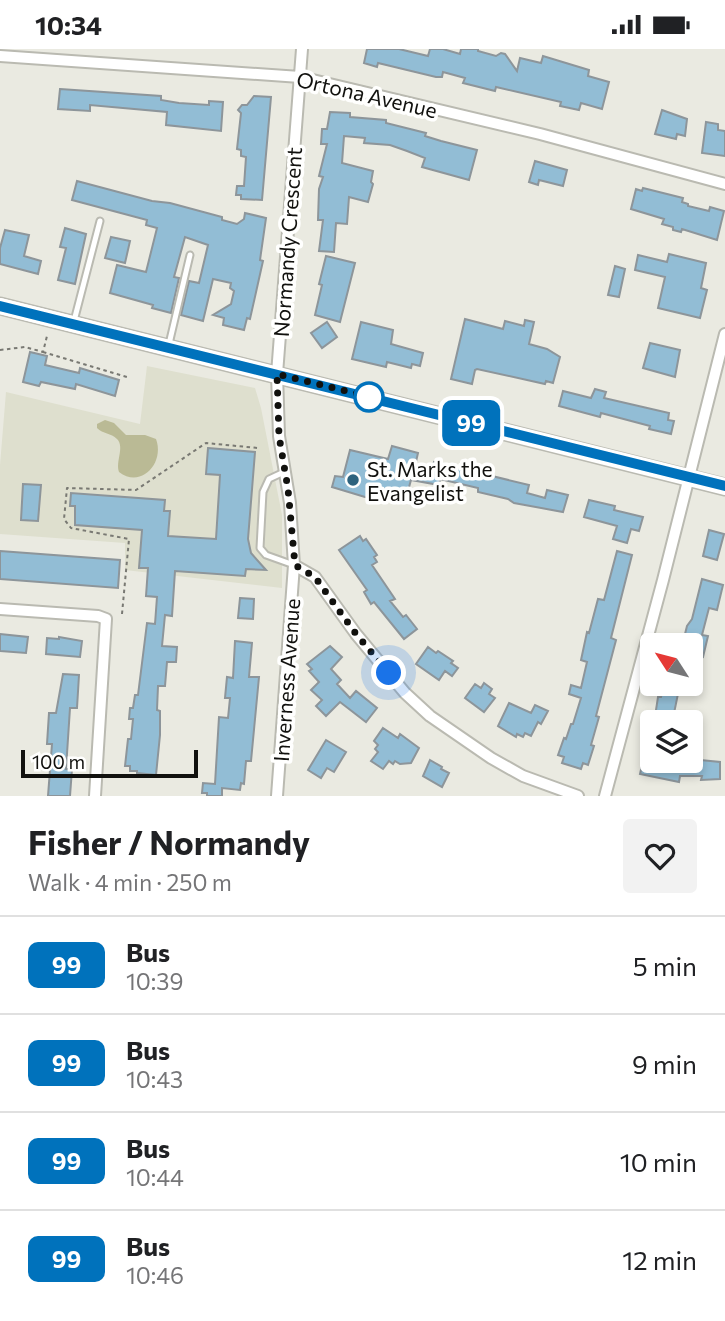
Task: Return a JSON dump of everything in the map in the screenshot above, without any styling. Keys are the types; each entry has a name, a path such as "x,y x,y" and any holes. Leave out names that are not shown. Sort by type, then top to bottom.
{"main road":[{"path":"0,306 725,487"}],"street":[{"name":"Normandy Crescent","path":"295,565 290,503 279,436 277,374 302,49"},
{"name":"Ortona Avenue","path":"0,56 300,77 540,134 725,184"},
{"path":"605,796 725,334"},
{"path":"295,565 315,577 356,634 405,693 430,716 491,758 523,776 578,796"},
{"name":"Inverness Avenue","path":"277,796 295,565"},
{"path":"0,609 98,616 106,619 108,629 95,796"}],"lane":[{"path":"73,324 100,221"},
{"path":"168,347 190,255"},
{"path":"284,472 269,479 263,492 260,548 265,555 295,565"}],"path":[{"path":"43,352 47,336"},
{"path":"0,350 25,347 127,377"},
{"path":"122,614 129,539 71,528 64,519 67,488 136,490 206,443 258,448"}],"shaded area":[{"path":"147,366 255,388 282,515 282,588 125,570 125,543 0,534 0,465 6,392 140,424"}],"green space":[{"path":"105,420 114,423 126,435 145,435 156,439 157,457 149,471 135,477 119,472 119,442 97,428 97,424"}],"building":[{"path":"367,49 399,49 428,56 430,49 443,49 460,54 461,49 478,49 496,56 505,54 517,71 520,58 541,63 543,56 589,70 588,76 609,82 602,109 581,103 579,110 560,106 561,102 496,87 495,91 463,83 465,78 443,72 442,77 436,77 378,63 377,67 364,63"},
{"path":"60,89 161,96 161,100 179,103 209,105 209,101 223,102 221,131 166,125 167,112 90,105 90,111 58,109"},
{"path":"254,96 271,97 262,200 241,199 241,195 236,195 237,186 244,186 246,157 241,156 241,150 237,149 241,113 238,110 242,105 247,105"},
{"path":"662,110 687,119 685,136 677,134 676,139 655,134"},
{"path":"330,112 350,113 350,117 386,120 386,123 426,133 425,136 477,150 469,180 422,167 425,158 390,145 364,143 365,138 344,136 342,163 373,171 373,184 368,202 349,197 347,224 336,223 334,252 319,251 323,220 318,220 319,189 323,177 319,176 327,144 321,144 322,129 327,129"},
{"path":"706,122 718,124 718,130 725,131 725,156 702,153"},
{"path":"535,161 567,170 563,186 539,180 538,185 529,182"},
{"path":"77,181 152,201 170,203 222,217 222,220 237,224 244,219 245,213 266,218 260,260 263,261 250,319 247,318 244,330 223,325 224,318 213,315 231,304 234,291 230,288 231,283 213,279 203,321 181,315 189,281 199,283 208,245 185,237 174,277 179,278 171,313 110,293 117,265 146,272 157,228 146,225 147,220 72,200"},
{"path":"643,188 683,198 682,202 688,206 724,211 717,240 682,229 681,232 673,230 673,227 662,224 664,219 631,209 636,189 642,191"},
{"path":"65,228 86,234 75,284 58,280 66,248 60,247"},
{"path":"5,230 29,235 24,256 41,261 38,274 0,264 0,248"},
{"path":"111,237 130,241 125,263 105,258"},
{"path":"669,254 706,263 701,288 707,290 700,318 658,308 665,277 635,270 638,255 667,262"},
{"path":"326,256 355,263 340,322 315,315"},
{"path":"615,266 625,269 619,297 608,295"},
{"path":"465,319 503,329 505,321 524,326 525,320 534,322 529,344 547,349 560,357 553,383 546,381 545,384 477,369 472,384 451,379"},
{"path":"327,322 337,337 322,348 311,333"},
{"path":"361,322 393,330 391,344 423,353 420,366 412,364 411,368 387,362 386,367 352,359"},
{"path":"650,343 680,350 675,377 643,368"},
{"path":"30,352 47,356 45,365 79,373 80,368 119,380 115,396 76,384 75,389 41,382 39,386 23,382"},
{"path":"595,389 606,392 604,398 669,413 668,420 674,421 671,434 601,413 600,417 559,406 563,391 591,398"},
{"path":"392,446 418,453 415,466 432,470 434,462 529,485 527,493 545,498 547,490 568,495 563,512 514,503 478,492 478,488 440,479 439,485 411,480 405,502 375,494 374,498 365,497 332,487 335,476 343,477 350,450 388,459"},
{"path":"208,448 255,452 248,539 251,553 266,570 246,569 245,576 175,571 172,616 165,615 162,646 177,647 176,662 167,662 165,686 158,686 160,735 156,775 137,773 130,771 130,766 125,766 133,719 129,719 130,708 133,708 135,695 138,695 147,623 155,624 157,597 146,596 148,568 139,568 142,530 75,525 75,506 70,506 71,493 165,500 164,511 170,511 168,536 216,539 220,475 206,474"},
{"path":"23,484 41,485 38,521 21,520"},
{"path":"589,500 643,517 639,531 631,529 627,543 613,539 617,526 584,517"},
{"path":"709,530 724,534 717,560 703,556"},
{"path":"360,536 363,541 366,539 377,555 374,557 377,562 372,565 395,599 390,601 417,629 404,639 374,602 371,604 364,592 367,590 339,550"},
{"path":"0,551 120,560 118,588 0,579"},
{"path":"617,551 632,555 611,638 616,640 596,716 599,717 591,745 594,746 588,765 583,763 581,769 562,763 564,757 558,755 573,724 581,698 569,694 571,685 581,688 587,662 581,660 587,632 589,633 598,599 604,600"},
{"path":"702,579 723,585 717,610 709,608 703,633 685,633 692,619"},
{"path":"240,598 254,599 253,619 238,618"},
{"path":"0,634 28,637 26,653 0,651"},
{"path":"704,635 708,636 704,653"},
{"path":"47,638 82,641 80,657 46,654"},
{"path":"235,641 252,643 249,677 259,677 251,761 246,761 244,784 241,783 240,790 222,788 222,796 207,796 207,793 202,793 203,783 215,784 219,717 228,718 230,698 225,698 227,677 233,678"},
{"path":"330,646 342,657 331,669 341,680 337,684 350,698 356,691 377,708 366,722 340,702 326,716 316,706 322,700 311,690 319,682 309,671 312,669 307,664"},
{"path":"428,647 453,661 451,663 458,668 452,676 445,671 439,680 416,664"},
{"path":"63,674 79,675 77,708 70,708 66,769 72,769 70,796 48,796 52,744 47,744 49,713 56,713"},
{"path":"484,683 492,689 489,694 495,698 484,712 465,698 475,684 481,688"},
{"path":"658,697 677,697 675,710 656,710"},
{"path":"509,703 531,713 535,705 548,711 531,736 525,733 523,737 517,734 516,737 498,726"},
{"path":"383,728 398,738 400,734 419,748 411,763 400,764 395,761 393,764 389,761 383,769 371,761 378,752 375,749 378,745 374,741"},
{"path":"326,740 346,752 334,772 327,768 321,778 308,770"},
{"path":"430,760 449,773 442,787 423,776"},
{"path":"703,760 720,762 720,779 701,780 702,776 680,776 679,782 640,774 703,773"}],"bus line":[{"name":"99","path":"0,306 725,486"}],"place":[{"name":"St. Marks the Evangelist","path":"353,480"}],"route":[{"path":"369,397 375,398 277,374 279,436 290,503 295,565 315,577 356,634 389,673"}]}
